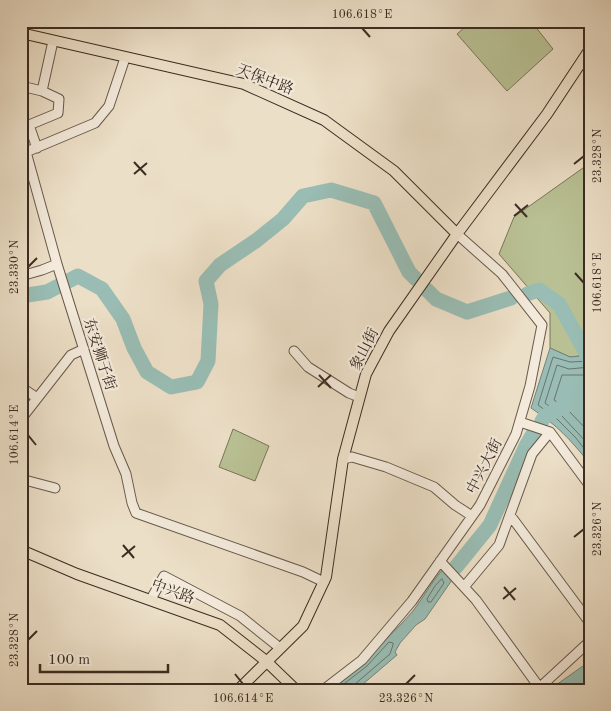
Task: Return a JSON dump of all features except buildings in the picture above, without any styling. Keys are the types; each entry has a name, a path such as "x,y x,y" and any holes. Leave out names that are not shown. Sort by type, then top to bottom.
{"main road":[{"name":"天保中路","path":"21,33 244,84 324,120 394,171 457,234"},
{"name":"象山街","path":"238,690 303,626 324,582 342,459 366,374 389,331 457,234 547,114 590,49"},
{"name":"中兴路","path":"21,550 77,574 152,599 220,625 266,661 296,690"}],"street":[{"path":"42,90 53,41"},
{"name":"东安狮子街","path":"126,58 109,106 95,123 37,148 24,151 114,446 126,474 132,504 136,513 303,572 324,582"},
{"path":"21,86 42,90 59,99 58,113 25,124 37,148"},
{"name":"中兴大街","path":"323,690 362,660 412,601 480,505 516,434 520,422 530,386 542,325 502,274 457,234"},
{"path":"21,276 57,264"},
{"path":"21,419 71,355 84,349"},
{"path":"294,351 308,367 360,398"},
{"path":"21,387 37,398"},
{"path":"520,422 550,432 590,486"},
{"path":"464,587 499,546 532,454 550,432"},
{"path":"342,459 352,457 378,464 434,486 455,506 472,516"},
{"path":"21,479 55,488"},
{"path":"510,515 590,623"},
{"path":"440,561 476,600 538,688 590,641"},
{"path":"152,599 164,576 240,616 280,648"}],"green space":[{"path":"472,21 531,21 553,49 507,91 457,34"},
{"path":"590,163 590,355 570,357 550,348 550,313 499,254 514,217"},
{"path":"233,429 269,446 255,481 219,467"}],"water":[{"path":"550,348 570,357 590,355 590,464 563,433 531,408"},
{"path":"442,570 452,580 425,619 416,625 400,643 395,652 397,655 356,690 328,690 403,622"},
{"path":"590,661 590,690 549,690"}],"waterway":[{"path":"21,296 47,292 78,276 102,289 123,319 134,348 147,372 171,387 197,382 208,361 211,304 206,281 220,265 257,240 283,219 303,196 331,190 374,203 409,272 416,279"},
{"path":"427,290 436,299 467,312 511,298"},
{"path":"527,294 539,290 559,304 590,360"},
{"path":"542,421 545,416 590,393"},
{"path":"456,567 490,525 533,434"}]}
